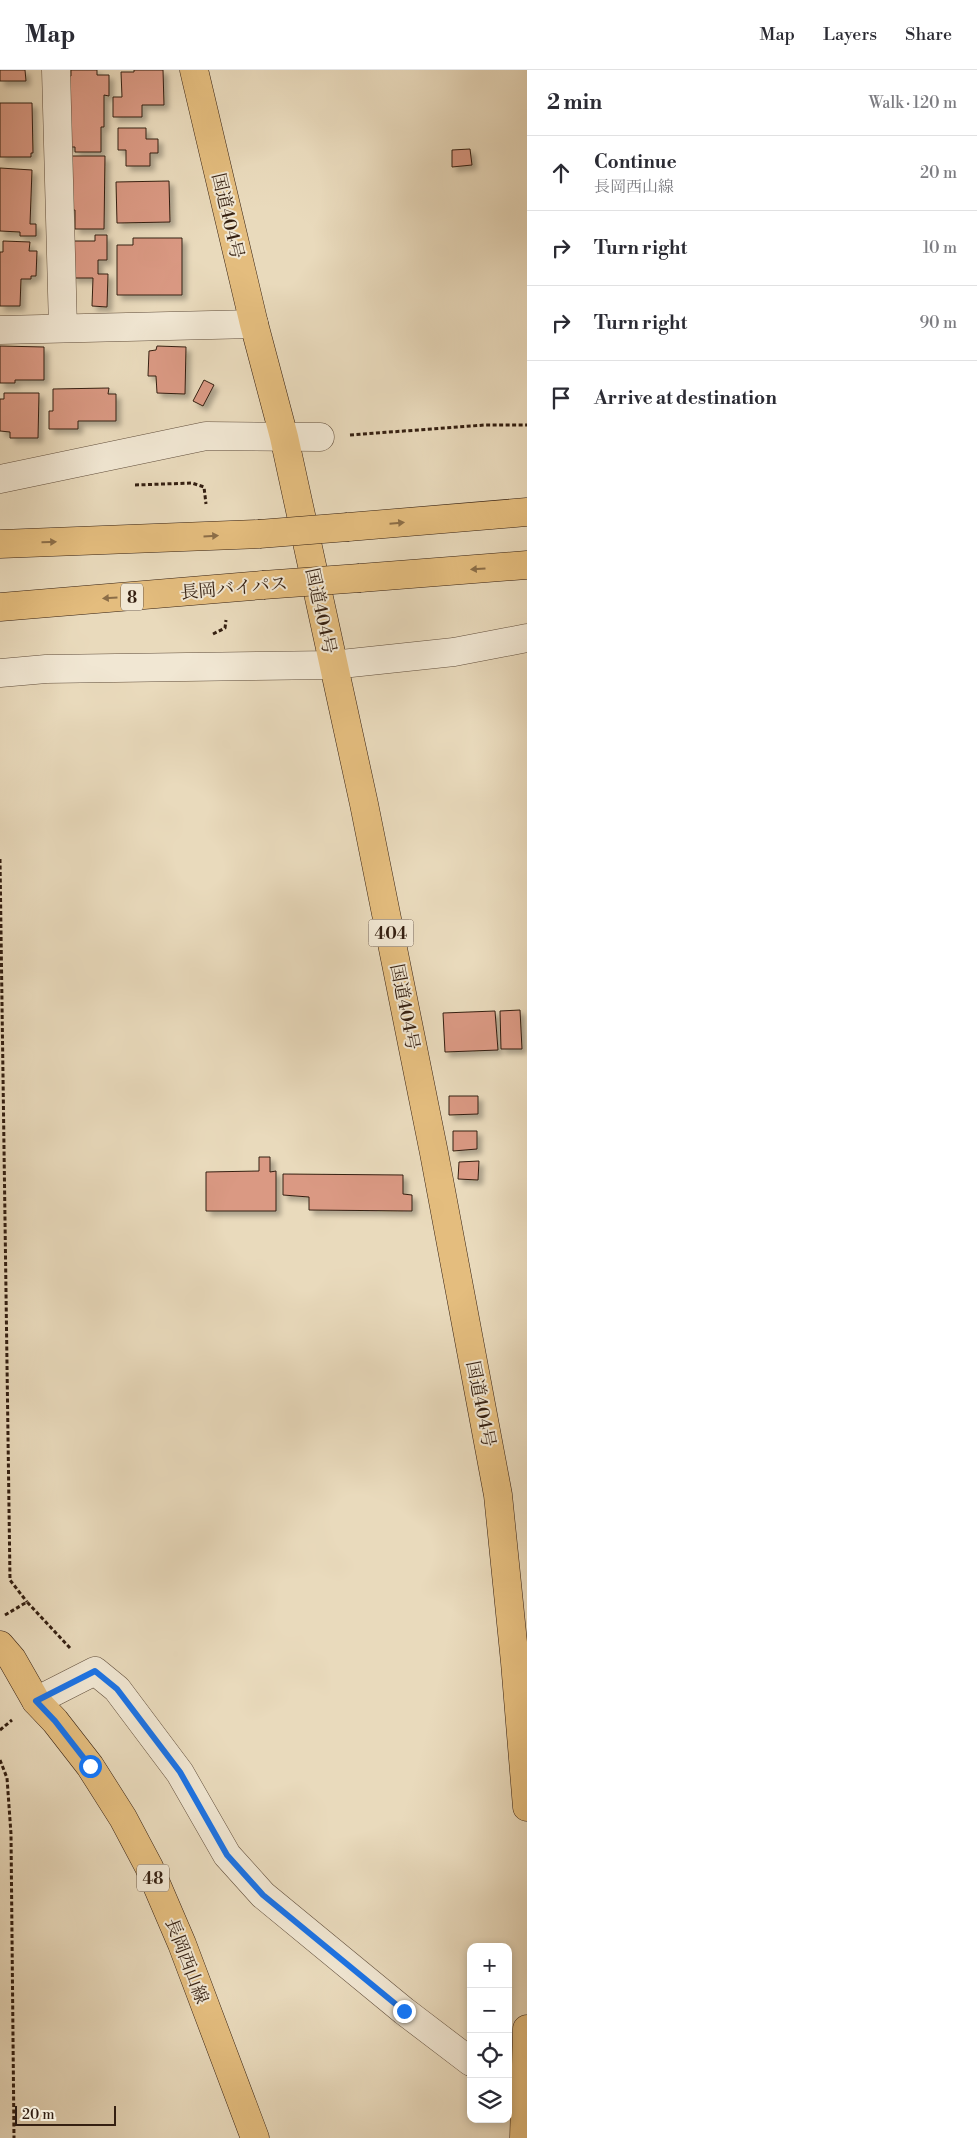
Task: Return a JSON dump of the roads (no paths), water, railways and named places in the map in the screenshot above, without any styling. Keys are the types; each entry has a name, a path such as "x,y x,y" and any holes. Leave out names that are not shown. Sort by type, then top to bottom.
{"main road":[{"name":"国道404号","path":"194,70 254,324 284,437 390,931 498,1495 527,1807"},
{"path":"0,544 259,534 527,512"},
{"name":"長岡バイパス","path":"0,607 527,565"},
{"name":"長岡西山線","path":"1,1632 12,1659 36,1701 55,1721 90,1766 123,1818 149,1867 182,1944 255,2138"},
{"path":"521,2119 527,2029"}],"street":[{"path":"56,70 63,328"},
{"path":"0,330 254,324"},
{"path":"0,480 206,436 320,437"},
{"path":"0,673 46,669 332,665 454,652 527,638"},
{"path":"36,1701 95,1671 117,1689 180,1772 227,1855 263,1895 404,2011 467,2059"}]}
